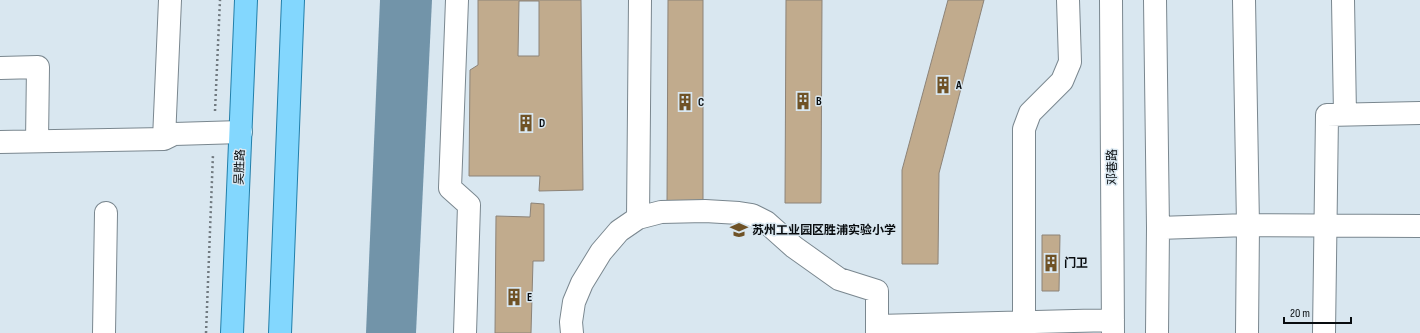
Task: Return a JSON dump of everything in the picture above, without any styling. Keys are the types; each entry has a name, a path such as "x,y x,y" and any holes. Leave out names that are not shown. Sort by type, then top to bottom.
{"main road":[{"name":"吴胜路","path":"232,333 246,0"},
{"path":"280,333 293,0"}],"street":[{"path":"164,139 170,0"},
{"path":"457,0 450,188 469,205 465,333"},
{"path":"638,218 640,0"},
{"path":"1024,328 1024,129 1030,113 1062,81 1070,62 1068,0"},
{"name":"邓巷路","path":"1111,0 1113,327"},
{"path":"1155,0 1158,228 1157,333"},
{"path":"1244,0 1248,225 1247,333"},
{"path":"1343,0 1345,114"},
{"path":"0,68 38,67 37,141"},
{"path":"1324,333 1327,115 1420,113"},
{"path":"0,142 164,139 174,134 214,139 241,138"},
{"path":"572,333 571,322 574,302 582,283 601,252 619,231 638,218 661,212 705,211 752,215 766,222 794,247 839,279 877,291 877,329 1113,327"},
{"path":"104,333 106,213"},
{"path":"1158,228 1326,224 1420,226"}],"path":[{"path":"206,333 220,0"}],"water":[{"path":"380,0 432,0 416,333 366,333"}],"building":[{"name":"D","path":"478,0 581,0 583,190 539,191 540,176 469,176 470,70 478,65","holes":["519,1 539,1 539,56 518,56"]},
{"name":"C","path":"668,0 703,0 703,204 667,204"},
{"name":"B","path":"786,0 822,0 821,203 785,203"},
{"name":"A","path":"948,0 984,0 939,173 938,264 902,264 902,170"},
{"name":"E","path":"531,203 544,204 544,261 533,261 531,333 495,333 496,216 530,217"},
{"name":"门卫","path":"1042,235 1060,235 1059,291 1042,291"}],"place":[{"name":"A","path":"943,85"},
{"name":"B","path":"803,101"},
{"name":"C","path":"685,102"},
{"name":"D","path":"526,123"},
{"name":"苏州工业园区胜浦实验小学","path":"739,230"},
{"name":"门卫","path":"1051,263"},
{"name":"E","path":"514,297"}]}
